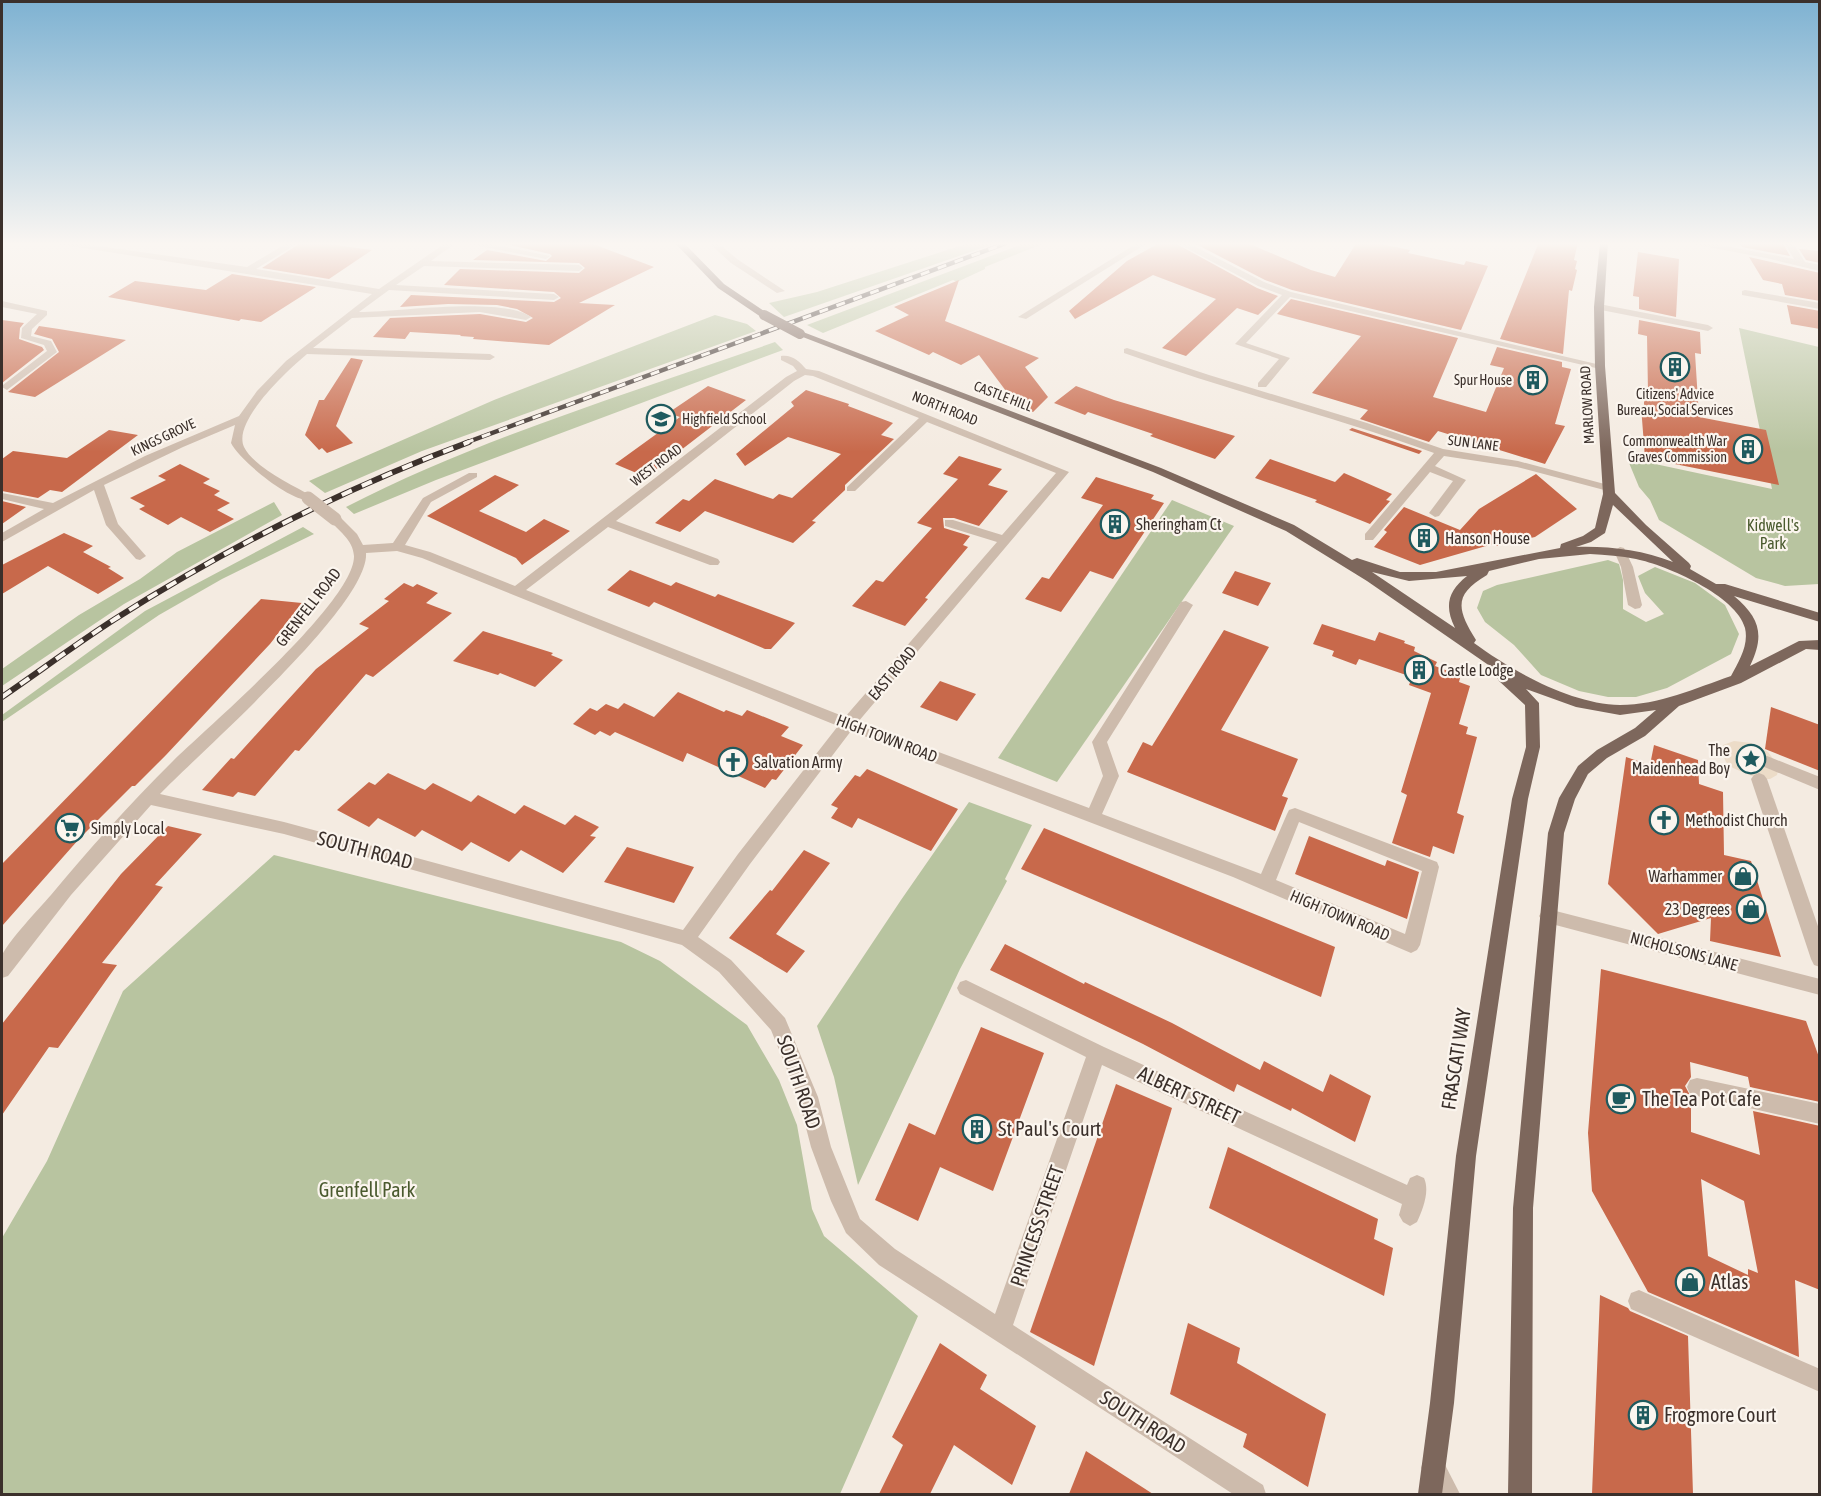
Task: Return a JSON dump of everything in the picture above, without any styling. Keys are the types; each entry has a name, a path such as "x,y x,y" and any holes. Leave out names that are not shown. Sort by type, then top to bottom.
{"main road":[{"name":"CASTLE HILL","path":"759,312 800,334 1157,470 1290,528 1334,554"},
{"name":"MARLOW ROAD","path":"1539,555 1587,539 1602,530 1609,491 1600,366 1599,312"},
{"path":"1609,491 1642,528 1696,576"},
{"path":"1334,554 1400,576 1437,576 1490,569 1539,555 1581,550 1620,551 1653,557 1709,584 1731,600 1749,619 1755,636 1751,652 1736,678"},
{"path":"1334,554 1529,685 1576,702 1620,710 1674,702 1736,678 1804,644 1820,645"},
{"path":"1477,651 1456,621 1452,602 1460,586 1490,569"},
{"path":"1709,584 1820,618"},
{"name":"FRASCATI WAY","path":"1430,1494 1466,1156 1520,799 1533,747 1532,703 1477,651"},
{"path":"1520,1494 1522,1467 1522,1218 1556,833 1567,798 1583,770 1602,754 1640,732 1674,702"}],"street":[{"path":"7,387 52,352 48,343 26,338 27,328 48,313 42,312"},
{"path":"353,312 277,375 242,419 237,442 243,454 276,480 308,498 355,536 361,549"},
{"path":"349,315 418,312"},
{"path":"503,312 526,317"},
{"path":"1023,317 1031,312"},
{"path":"1262,385 1285,358 1239,344 1271,312"},
{"path":"1365,312 1600,366"},
{"path":"1625,312 1708,327"},
{"path":"305,351 490,357"},
{"path":"1126,351 1187,374 1441,452"},
{"name":"NORTH ROAD","path":"785,358 809,372 1063,472"},
{"name":"WEST ROAD","path":"518,590 790,379 809,372"},
{"path":"851,489 926,417"},
{"name":"KINGS GROVE","path":"2,538 53,507 98,484 201,435 242,419"},
{"name":"SUN LANE","path":"1369,537 1441,452 1518,464 1609,491"},
{"path":"1428,466 1460,480 1435,513"},
{"name":"EAST ROAD","path":"687,939 744,859 848,724 1063,472"},
{"path":"397,547 412,527 420,508 427,500 473,475"},
{"path":"98,484 112,525 140,556"},
{"path":"2,496 53,507"},
{"path":"607,522 714,562"},
{"path":"949,523 1005,540"},
{"name":"HIGH TOWN ROAD","path":"361,549 397,547 426,555 848,724 1266,883 1411,945 1431,867 1295,814 1266,883"},
{"name":"GRENFELL ROAD","path":"2,970 31,931 148,798 291,659 332,610 357,573 361,549"},
{"path":"1620,551 1627,567 1635,605"},
{"path":"1093,816 1111,776 1099,742 1186,605"},
{"path":"1767,762 1820,784"},
{"path":"1759,779 1820,959"},
{"name":"SOUTH ROAD","path":"148,798 284,828 687,939 725,966 778,1024 808,1097 834,1185 853,1226 887,1257 1254,1494"},
{"name":"NICHOLSONS LANE","path":"1548,916 1820,987"},
{"name":"ALBERT STREET","path":"966,988 1097,1053 1414,1200"},
{"name":"PRINCESS STREET","path":"1000,1330 1097,1053"},
{"path":"1697,1088 1820,1114"},
{"path":"1639,1301 1820,1381"},
{"path":"1522,1467 1533,1494"},
{"path":"1433,1468 1448,1494"}],"green space":[{"path":"778,312 799,312 784,317"},
{"path":"842,312 875,312 823,333 807,325"},
{"path":"715,315 747,324 756,331 422,451 325,493 309,481 494,400"},
{"name":"Kidwell's Park","path":"1739,328 1819,347 1819,584 1785,586 1756,578 1659,520 1650,500 1639,487 1627,458 1772,489"},
{"path":"775,342 783,350 436,480 354,514 346,507 504,437"},
{"path":"1172,500 1234,526 1057,782 998,758"},
{"path":"274,502 282,515 124,604 2,686 2,669 79,615 140,579 177,552"},
{"path":"303,527 314,534 222,579 159,615 2,722 2,715 145,611"},
{"path":"1608,560 1619,564 1623,580 1623,609 1646,622 1664,614 1645,593 1638,576 1655,567 1695,583 1725,605 1739,634 1731,654 1667,688 1636,697 1608,697 1579,691 1541,675 1514,645 1485,622 1477,608 1483,591 1497,585"},
{"path":"969,802 1032,825 1005,879 1007,881 960,969 858,1185 834,1077 817,1026"},
{"name":"Grenfell Park","path":"274,855 621,942 660,961 747,1025 779,1080 797,1125 812,1209 824,1236 918,1316 840,1494 2,1494 2,1238 47,1161 123,991"}],"shaded area":[{"path":"1734,741 1751,743 1768,752 1779,767 1777,775 1770,779 1759,779 1733,768 1726,762 1721,750 1723,745"}],"building":[{"path":"189,312 277,312 261,322 241,319 239,321"},
{"path":"522,312 604,312 549,345 410,332 405,339 373,337 390,318 480,314 526,322 533,318"},
{"path":"903,312 948,312 945,321 1039,358 1025,367 1048,397 1033,412 1018,407 979,355 961,365 933,352 929,355 875,331 909,315"},
{"path":"1070,312 1088,312 1075,319"},
{"path":"1202,312 1233,312 1186,356 1162,348"},
{"path":"1279,312 1346,312 1458,338 1433,397 1486,412 1504,368 1490,365 1497,347 1562,362 1562,367 1571,369 1555,424 1565,426 1545,464 1438,431 1429,442 1360,419 1368,410 1312,393 1361,336 1277,314"},
{"path":"1384,312 1469,312 1461,330"},
{"path":"1511,312 1567,312 1563,354 1500,339"},
{"path":"1652,312 1676,312 1676,317"},
{"path":"1788,312 1820,312 1820,329 1791,324"},
{"path":"2,320 24,323 20,328 19,339 42,347 44,350 2,383"},
{"path":"1639,320 1700,332 1701,354 1695,353 1699,417 1766,430 1779,485 1645,458 1641,406 1644,407 1644,391 1648,392 1647,336 1638,334"},
{"path":"39,326 126,340 35,397 8,392 59,352 52,339 34,334"},
{"path":"351,358 363,360 336,426 353,443 327,453 322,448 319,450 305,435 319,400 324,400"},
{"path":"708,386 746,400 646,477 615,464 680,417 668,413"},
{"path":"1076,386 1114,400 1235,436 1215,459 1150,436 1153,434 1088,412 1085,415 1054,403"},
{"path":"806,390 849,404 848,406 893,423 881,435 894,439 845,485 845,490 812,521 816,522 793,543 705,511 680,532 655,523 683,499 689,501 715,479 773,499 779,494 792,498 841,454 788,437 745,466 736,454 794,406 791,402"},
{"path":"1352,428 1422,451 1419,454 1349,430"},
{"path":"109,430 138,435 62,492 50,490 38,498 2,491 2,459 13,451 67,458"},
{"path":"959,456 1002,469 988,485 1008,491 979,526 954,518 943,518 944,528 970,536 963,545 968,547 925,598 928,599 905,626 852,606 876,580 883,582 932,528 917,523 958,479 943,474"},
{"path":"1270,459 1335,482 1344,473 1392,494 1386,500 1390,501 1370,524 1315,502 1317,500 1255,478"},
{"path":"180,464 210,479 203,483 220,491 214,495 230,503 217,510 234,519 210,532 181,517 168,525 139,509 145,506 130,498 166,480 158,476"},
{"path":"1536,474 1577,509 1535,537 1497,546 1493,544 1420,565 1374,547 1387,532 1384,530 1404,507 1460,530 1479,509"},
{"path":"495,475 519,485 479,511 526,532 544,519 570,531 522,565 516,558 427,516"},
{"name":"Sheringham Ct","path":"1096,477 1154,495 1151,499 1164,503 1113,579 1090,571 1061,612 1025,599 1042,577 1049,579 1103,505 1081,498"},
{"path":"2,501 26,507 2,524"},
{"path":"64,533 93,546 83,552 111,567 108,568 124,578 98,594 48,566 2,594 2,565"},
{"path":"630,570 671,586 676,582 715,597 718,594 795,623 771,649 765,649 654,602 649,607 607,590"},
{"path":"1235,571 1271,583 1258,606 1222,593"},
{"path":"404,583 413,587 417,584 438,593 426,603 452,613 373,677 366,674 299,751 295,750 255,796 238,792 233,797 202,790 231,758 234,759 316,669 369,628 359,624 389,601 384,599"},
{"path":"261,599 302,603 270,644 166,755 79,839 2,926 2,864"},
{"path":"1322,624 1375,641 1379,632 1405,641 1404,643 1415,647 1414,651 1437,662 1435,666 1448,671 1447,674 1460,678 1459,682 1470,686 1459,724 1468,727 1466,734 1477,737 1457,813 1464,816 1454,854 1433,846 1430,857 1392,843 1407,795 1401,792 1431,693 1409,685 1412,677 1359,659 1356,665 1332,656 1334,651 1313,644"},
{"path":"1224,630 1269,647 1221,730 1298,759 1282,796 1288,798 1275,831 1127,772 1143,742 1152,746"},
{"path":"483,631 553,653 551,655 563,660 535,687 500,673 498,675 453,661"},
{"path":"940,681 976,694 957,721 920,707"},
{"path":"678,692 724,712 726,710 742,716 747,710 789,727 781,736 803,745 776,780 772,779 765,788 687,753 683,762 615,732 610,736 600,731 595,735 573,724 590,708 597,711 606,704 618,709 624,703 654,717"},
{"path":"1771,707 1820,725 1820,771 1765,749"},
{"path":"1654,745 1698,760 1699,784 1723,792 1724,855 1751,861 1781,957 1710,941 1711,918 1658,934 1608,884 1626,757 1650,765"},
{"path":"867,769 958,809 931,851 858,818 852,828 831,818 838,808 831,805 855,775 860,777"},
{"path":"388,773 425,790 433,783 471,802 478,795 515,814 524,805 565,825 575,815 599,827 590,836 596,837 563,873 521,850 509,862 471,842 462,851 422,830 415,837 378,818 369,827 337,810 369,782 375,785"},
{"path":"168,826 202,834 155,885 163,887 102,963 117,965 58,1048 49,1047 2,1115 2,1024 121,874"},
{"path":"1044,828 1335,947 1321,997 1021,869"},
{"path":"1309,836 1385,866 1387,860 1419,872 1407,919 1295,874"},
{"path":"627,847 694,867 674,903 604,882"},
{"path":"804,850 830,863 776,934 805,951 787,973 729,938 770,890 772,891"},
{"path":"1005,944 1084,984 1085,982 1172,1023 1260,1070 1264,1061 1323,1092 1330,1074 1371,1096 1355,1142 1292,1108 1291,1111 1237,1084 1234,1092 1143,1044 990,970"},
{"path":"1601,969 1806,1021 1820,1060 1820,1102 1750,1087 1748,1077 1690,1062 1691,1077 1685,1086 1691,1097 1691,1132 1760,1155 1753,1111 1820,1126 1820,1290 1795,1280 1799,1357 1648,1292 1592,1191 1588,1133","holes":["1701,1179 1744,1201 1758,1273 1748,1269 1748,1275 1708,1256"]},
{"name":"St Paul's Court","path":"981,1027 1044,1053 993,1191 940,1167 918,1221 875,1200 909,1123 935,1135"},
{"path":"1116,1084 1172,1108 1094,1366 1030,1332"},
{"path":"1228,1147 1378,1219 1374,1239 1393,1248 1384,1296 1209,1208"},
{"name":"Frogmore Court","path":"1600,1295 1630,1311 1688,1336 1693,1494 1592,1494"},
{"path":"1188,1323 1240,1348 1237,1363 1326,1414 1308,1487 1243,1447 1247,1434 1170,1394"},
{"path":"940,1343 987,1375 980,1389 1036,1426 1012,1485 954,1445 930,1494 879,1494 903,1445 892,1437"},
{"path":"1086,1451 1111,1467 1153,1494 1069,1494"}],"railway":[{"path":"465,443 820,312"},
{"path":"2,697 115,619 199,568 332,500 469,442"}],"place":[{"name":"Citizens' Advice Bureau, Social Services","path":"1675,367"},
{"name":"Spur House","path":"1533,380"},
{"name":"Highfield School","path":"661,419"},
{"name":"Commonwealth War Graves Commission","path":"1748,449"},
{"name":"Sheringham Ct","path":"1115,524"},
{"name":"Hanson House","path":"1424,538"},
{"name":"Castle Lodge","path":"1419,670"},
{"name":"The Maidenhead Boy","path":"1751,759"},
{"name":"Salvation Army","path":"733,762"},
{"name":"Methodist Church","path":"1664,820"},
{"name":"Simply Local","path":"70,828"},
{"name":"Warhammer","path":"1743,876"},
{"name":"23 Degrees","path":"1751,909"},
{"name":"The Tea Pot Cafe","path":"1621,1099"},
{"name":"St Paul's Court","path":"977,1129"},
{"name":"Atlas","path":"1690,1282"},
{"name":"Frogmore Court","path":"1643,1415"}]}
